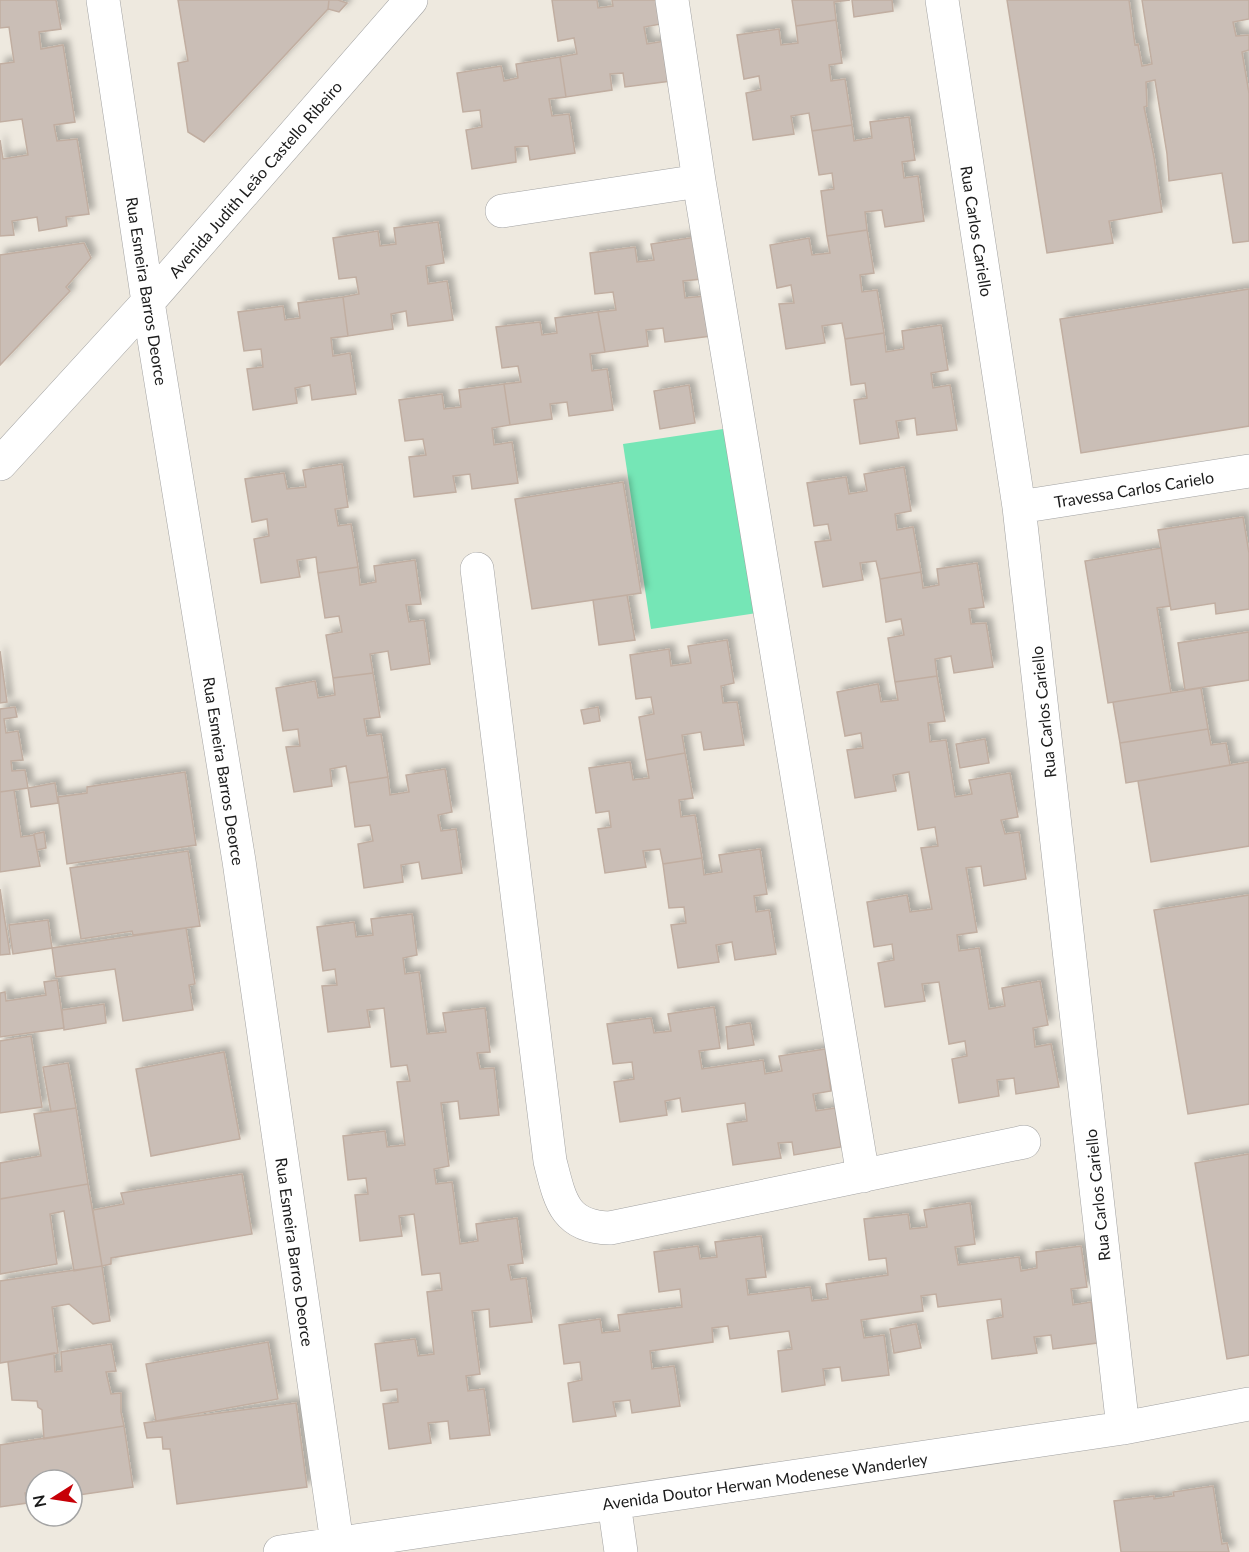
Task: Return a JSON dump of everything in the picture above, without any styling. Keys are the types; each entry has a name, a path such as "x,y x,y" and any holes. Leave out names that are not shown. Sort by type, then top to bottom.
{"street":[{"name":"Rua Esmeira Barros Deorce","path":"103,0 148,302 239,861 337,1543"},
{"name":"Avenida Judith Leão Castello Ribeiro","path":"0,464 148,302 411,0"},
{"path":"672,0 699,181 863,1176"},
{"name":"Rua Carlos Cariello","path":"942,0 1020,507 1123,1428"},
{"path":"502,211 699,181"},
{"name":"Travessa Carlos Carielo","path":"1020,507 1249,471"},
{"path":"477,569 550,1161 564,1205 571,1215 581,1224 595,1228 610,1228 1024,1142"},
{"name":"Avenida Doutor Herwan Modenese Wanderley","path":"280,1552 1123,1428 1249,1404"},
{"path":"614,1503 621,1552"}],"green space":[{"path":"730,428 757,613 651,629 623,444"}],"building":[{"path":"0,0 56,0 61,29 39,32 41,49 63,45 75,122 54,125 57,141 77,139 89,214 66,217 67,226 39,231 37,217 12,221 14,235 0,236 0,140 3,159 28,155 22,119 0,122 0,64 14,62 9,27 0,28"},
{"path":"178,0 329,0 328,9 204,142 188,132 178,63 188,61"},
{"path":"329,0 347,3 339,12 328,9"},
{"path":"552,0 597,0 598,8 613,6 612,0 658,0 661,24 644,27 647,44 665,41 671,81 625,87 623,73 610,74 612,90 566,97 560,57 577,54 574,38 558,41"},
{"path":"792,0 850,0 834,2 836,20 796,26"},
{"path":"852,0 892,0 893,11 854,17"},
{"path":"1007,0 1129,0 1135,45 1138,44 1142,66 1152,64 1142,0 1249,0 1249,19 1233,22 1236,36 1249,35 1249,50 1242,52 1249,93 1249,241 1233,243 1222,173 1169,181 1155,80 1146,82 1147,106 1144,107 1162,212 1109,221 1113,243 1047,253"},
{"path":"836,20 842,63 829,65 831,81 845,79 852,125 812,131 809,113 791,116 794,134 753,140 746,93 761,90 759,76 744,79 737,35 779,29 781,45 798,43 796,26"},
{"path":"560,57 566,97 549,99 552,116 569,114 575,153 530,160 528,146 515,147 516,162 472,169 466,130 482,127 480,110 463,112 457,73 501,66 504,81 518,78 516,64"},
{"path":"909,117 915,160 902,162 904,178 918,176 924,221 885,227 882,210 865,212 867,230 827,236 821,191 834,189 832,173 819,175 812,131 852,125 854,141 872,138 870,122"},
{"path":"438,222 444,263 426,266 428,284 447,281 453,320 408,326 406,311 391,314 393,329 348,336 343,297 359,294 356,277 339,279 333,238 378,231 380,246 396,244 394,228"},
{"path":"867,230 874,273 860,275 862,292 877,290 884,333 845,339 842,323 822,326 825,343 786,349 779,304 794,303 791,285 777,288 770,245 809,238 812,255 830,253 827,236"},
{"path":"696,237 702,279 683,281 685,298 705,296 711,336 665,342 663,328 646,330 648,346 605,352 598,312 616,310 613,292 595,294 590,253 635,247 637,262 654,260 651,244"},
{"path":"84,243 91,258 66,287 70,291 0,365 0,255"},
{"path":"1249,289 1249,426 1081,453 1060,319"},
{"path":"343,297 348,336 331,338 333,356 350,353 356,394 312,400 310,385 295,388 297,403 253,410 247,369 263,367 261,349 244,351 238,312 283,306 285,320 300,318 298,303"},
{"path":"598,312 605,352 590,354 592,371 607,369 613,410 569,416 567,402 550,404 552,419 510,425 504,384 521,382 518,366 502,368 496,327 540,322 542,335 557,333 555,318"},
{"path":"941,325 948,370 931,373 933,388 950,385 957,430 917,435 915,418 896,421 899,438 860,444 854,400 867,398 865,383 851,385 845,339 884,333 886,352 904,349 902,331"},
{"path":"504,384 510,425 492,428 494,445 512,442 518,483 472,489 470,474 453,476 456,492 414,497 409,457 426,455 423,439 405,441 399,400 442,394 444,409 461,407 459,390"},
{"path":"689,385 695,423 660,429 654,391"},
{"path":"342,464 348,507 335,509 338,526 351,524 358,567 318,573 316,557 297,560 300,577 261,583 254,539 269,536 267,519 252,522 245,479 284,473 287,489 306,487 303,470"},
{"path":"904,467 911,511 895,514 897,530 913,527 921,572 880,579 876,561 860,563 863,580 823,587 815,542 831,540 828,524 814,526 807,483 846,477 849,494 867,491 864,474"},
{"path":"623,482 641,593 532,609 515,499"},
{"path":"1243,517 1249,553 1249,609 1216,614 1215,603 1171,610 1158,530"},
{"path":"1161,548 1170,606 1157,608 1171,693 1108,703 1085,561"},
{"path":"415,560 421,604 406,605 409,622 424,620 430,664 391,670 388,651 370,654 373,673 333,678 326,635 342,632 339,616 325,618 318,573 358,567 360,585 376,582 374,566"},
{"path":"977,563 984,607 969,609 971,624 986,623 993,667 954,673 951,656 935,659 937,676 895,682 888,638 904,635 901,619 886,622 880,579 921,572 923,588 939,585 937,569"},
{"path":"627,595 635,640 599,645 593,600"},
{"path":"1249,632 1249,680 1185,690 1178,643"},
{"path":"727,640 734,683 721,686 723,703 737,702 744,745 704,750 701,732 682,735 685,753 646,760 639,717 654,714 651,697 636,699 630,655 669,649 671,666 691,663 688,646"},
{"path":"0,651 7,702 0,703"},
{"path":"373,673 380,717 364,719 367,736 381,734 388,777 349,783 346,766 330,769 332,786 294,792 286,747 300,746 298,729 283,731 276,688 315,681 318,698 335,695 333,678"},
{"path":"937,676 945,721 928,723 930,742 946,740 955,797 972,794 969,780 1010,773 1018,817 1001,820 1005,834 1019,832 1026,879 984,886 981,866 966,868 977,932 957,935 959,951 979,948 989,1009 1005,1006 1002,988 1040,981 1048,1025 1033,1028 1035,1047 1051,1044 1059,1087 1016,1094 1014,1078 997,1080 999,1096 959,1103 952,1059 967,1056 965,1041 949,1044 939,982 922,984 925,1001 885,1007 878,963 894,960 892,944 874,947 867,902 907,895 910,912 932,909 921,848 938,846 935,827 918,830 909,772 893,775 896,791 855,798 847,750 863,748 861,733 845,736 837,692 878,684 881,702 898,700 895,682"},
{"path":"1201,688 1208,729 1120,743 1113,702"},
{"path":"15,707 17,717 4,719 6,733 18,731 23,760 11,761 12,771 25,770 28,788 0,792 0,709"},
{"path":"598,707 600,721 584,724 581,710"},
{"path":"1208,729 1211,745 1226,743 1230,765 1126,783 1120,743"},
{"path":"985,739 989,763 960,768 956,744"},
{"path":"685,753 693,798 679,800 681,817 695,815 702,858 663,864 660,849 643,851 646,867 605,873 598,829 611,827 609,811 596,813 589,768 630,762 633,780 649,778 646,760"},
{"path":"1249,762 1249,846 1151,862 1138,781"},
{"path":"445,769 452,812 438,815 441,831 456,829 462,873 422,879 419,862 401,865 403,882 364,888 358,844 373,841 370,825 355,827 349,783 388,777 390,795 409,792 406,775"},
{"path":"185,772 196,845 67,864 58,797 87,793 87,787"},
{"path":"55,783 58,803 31,807 28,788"},
{"path":"14,790 21,837 34,835 40,866 0,872 0,792"},
{"path":"44,832 46,848 37,850 34,834"},
{"path":"760,849 767,894 754,896 756,912 769,910 776,954 735,960 732,942 716,945 719,962 678,968 671,925 686,923 684,907 669,908 663,864 702,858 704,875 722,872 719,855"},
{"path":"188,851 200,926 133,935 132,931 81,939 70,868"},
{"path":"0,889 10,954 0,955"},
{"path":"1249,895 1249,1104 1188,1114 1154,910"},
{"path":"412,914 417,955 403,958 405,974 419,972 427,1034 446,1032 443,1013 485,1008 490,1052 477,1053 480,1069 494,1068 499,1115 460,1119 458,1101 441,1103 449,1166 434,1169 436,1184 452,1182 460,1244 478,1241 476,1224 517,1218 523,1263 508,1265 511,1280 526,1278 532,1322 490,1327 489,1309 472,1311 480,1374 466,1376 468,1391 484,1389 490,1435 450,1439 448,1421 428,1423 431,1443 389,1449 383,1404 398,1402 397,1389 381,1391 375,1344 415,1339 418,1356 434,1354 427,1292 442,1290 440,1273 422,1275 414,1214 399,1216 402,1236 360,1241 355,1195 368,1194 366,1178 348,1180 343,1136 385,1131 387,1147 405,1145 397,1082 410,1081 407,1065 391,1067 384,1008 367,1010 370,1027 328,1032 322,986 337,985 335,969 323,971 317,927 354,922 356,937 373,935 371,919"},
{"path":"48,920 52,948 13,954 9,925"},
{"path":"186,928 195,984 189,985 193,1010 123,1021 115,969 56,977 52,948"},
{"path":"57,980 64,1028 0,1037 0,993 5,992 6,1001 46,995 44,982"},
{"path":"104,1004 106,1023 64,1030 62,1010"},
{"path":"714,1007 720,1048 699,1051 702,1069 763,1060 765,1074 782,1071 779,1056 825,1049 831,1091 813,1094 816,1111 835,1108 841,1147 794,1155 792,1142 778,1143 781,1158 733,1165 727,1124 747,1121 745,1103 682,1112 680,1098 665,1101 667,1115 620,1122 614,1082 634,1079 632,1062 613,1064 607,1024 651,1018 654,1033 671,1031 668,1014"},
{"path":"750,1023 754,1045 728,1049 726,1027"},
{"path":"31,1036 42,1107 0,1113 0,1041"},
{"path":"224,1052 240,1139 151,1156 136,1069"},
{"path":"68,1063 76,1108 51,1112 43,1067"},
{"path":"76,1108 88,1184 0,1199 0,1163 41,1156 34,1114"},
{"path":"1249,1154 1249,1355 1227,1359 1195,1163"},
{"path":"242,1174 252,1234 111,1258 111,1264 102,1266 93,1210 124,1204 121,1193"},
{"path":"88,1184 102,1266 74,1271 64,1211 50,1214 57,1264 0,1274 0,1199"},
{"path":"970,1203 975,1244 955,1247 958,1265 1019,1257 1021,1271 1037,1268 1036,1252 1081,1246 1087,1287 1071,1289 1073,1305 1091,1302 1097,1343 1053,1349 1051,1335 1034,1337 1037,1353 992,1359 987,1320 1003,1317 1001,1299 938,1307 936,1294 921,1296 923,1311 861,1320 864,1338 884,1335 889,1375 842,1381 840,1367 823,1369 825,1385 782,1392 778,1351 792,1349 789,1331 730,1339 728,1326 712,1328 713,1342 650,1351 652,1369 674,1366 680,1406 632,1413 630,1400 613,1402 616,1416 573,1422 568,1383 582,1380 580,1362 564,1364 559,1325 600,1319 602,1333 620,1331 618,1315 682,1307 680,1289 659,1292 654,1252 698,1246 700,1259 717,1257 715,1242 761,1236 766,1277 746,1279 748,1295 810,1287 812,1301 828,1299 826,1284 888,1275 886,1258 869,1260 864,1219 908,1214 910,1229 927,1227 924,1210"},
{"path":"102,1266 110,1321 93,1324 69,1304 52,1307 58,1353 0,1363 0,1281"},
{"path":"916,1324 921,1348 894,1353 890,1329"},
{"path":"268,1342 278,1399 156,1421 146,1364"},
{"path":"111,1344 116,1371 106,1372 111,1394 121,1393 124,1426 44,1439 42,1410 38,1407 37,1401 12,1400 8,1362 54,1353 55,1372 62,1371 61,1352"},
{"path":"296,1403 307,1487 177,1504 170,1449 163,1449 162,1437 147,1438 144,1423"},
{"path":"124,1426 133,1487 84,1494 84,1468 24,1468 24,1503 0,1507 0,1445"},
{"path":"1213,1486 1222,1544 1227,1543 1229,1552 1121,1552 1114,1501 1174,1496 1173,1492"}]}
